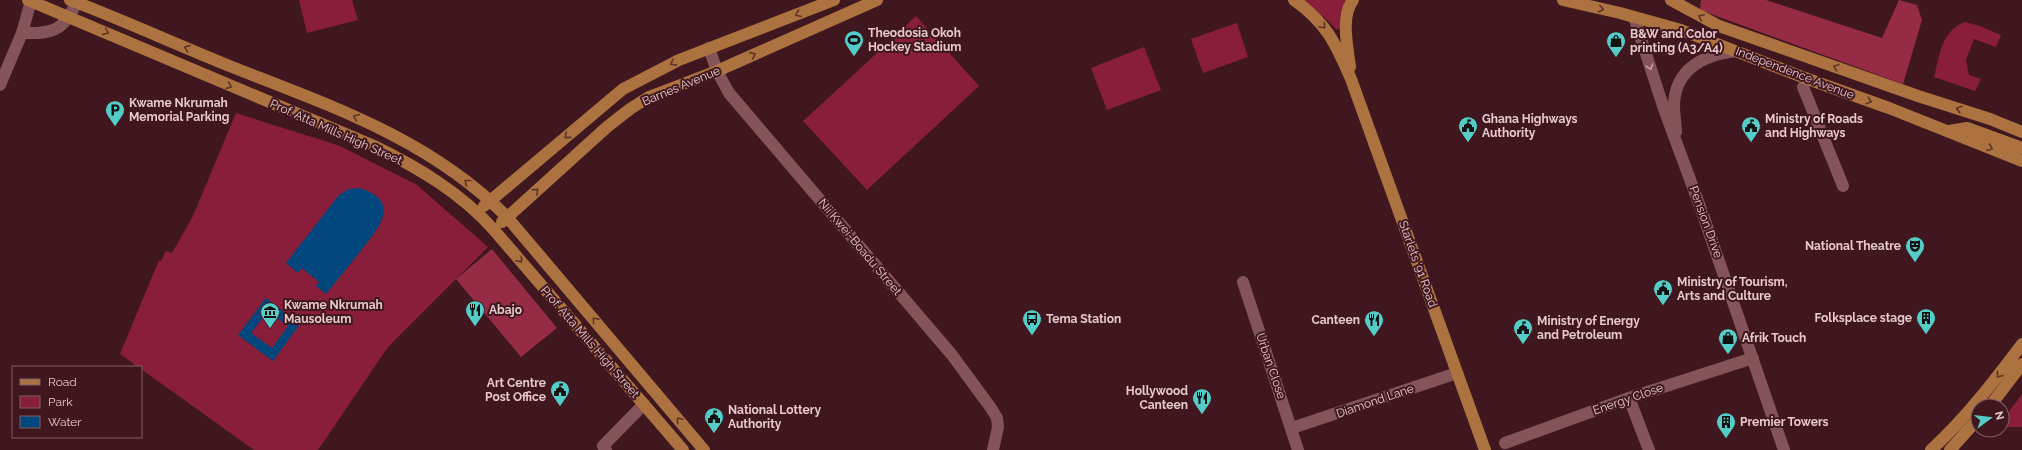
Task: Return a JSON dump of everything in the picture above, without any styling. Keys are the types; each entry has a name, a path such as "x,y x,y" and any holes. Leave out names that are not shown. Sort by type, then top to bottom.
{"main road":[{"name":"Prof. Atta Mills High Street","path":"29,0 193,71 374,146 453,191 478,212 494,230 683,450"},
{"name":"Barnes Avenue","path":"478,212 490,200 623,89 679,60 834,0"},
{"name":"Barnes Avenue","path":"494,230 607,127 630,109 649,97 718,71 877,0"},
{"name":"Starlets '91 Road","path":"1294,0 1307,9 1326,27 1336,44 1351,79 1485,450"},
{"name":"Starlets '91 Road","path":"1351,79 1346,24 1347,10 1353,0"},
{"name":"Independence Avenue","path":"1563,0 1681,30 1948,131 2022,161"},
{"name":"Independence Avenue","path":"1671,0 1719,26 1905,92 1990,119 2022,132"},
{"name":"Prof. Atta Mills High Street","path":"75,1 380,127 427,152 490,200 507,217 704,450"},
{"path":"1948,131 1967,128 2022,148"},
{"path":"1931,450 1954,430 2022,344"},
{"path":"1996,398 2022,364"},
{"path":"1950,450 1970,428"}],"street":[{"path":"0,85 22,33 29,0"},
{"path":"22,33 42,33 63,25 71,17 75,1"},
{"name":"Pension Drive","path":"1634,17 1664,109 1677,141 1784,450"},
{"name":"Nii Kwei-Boadu Street","path":"709,48 729,93 952,355 991,408 997,418 998,427 993,450"},
{"path":"1677,141 1674,106 1677,89 1682,76 1701,60 1720,53 1736,51"},
{"path":"1803,87 1843,186"},
{"name":"Urban Close","path":"1243,282 1298,450"},
{"name":"Energy Close","path":"1505,443 1629,398 1753,358"},
{"name":"Diamond Lane","path":"1292,428 1457,373"},
{"path":"1629,398 1649,450"},
{"path":"606,450 603,446 644,404"}],"green space":[{"path":"299,0 352,0 358,20 307,33"},
{"path":"1300,0 1346,0 1340,16 1340,28 1337,30 1324,17"},
{"name":"Theodosia Okoh Hockey Stadium","path":"916,16 979,86 867,190 803,121"},
{"path":"1965,22 1980,26 2001,35 1996,47 1974,39 1966,60 1969,75 1981,79 1975,91 1934,77 1940,52 1946,38 1951,31"},
{"path":"1237,23 1248,57 1203,73 1191,39"},
{"path":"1144,47 1161,90 1107,110 1091,68"},
{"path":"236,113 340,146 417,185 488,247 388,347 318,450 254,450 142,370 142,366 137,366 120,354 159,260 161,261 166,251 172,253 193,216"},
{"path":"2022,394 2022,427 2010,427 2010,410"}],"shaded area":[{"path":"1701,0 1766,0 1882,38 1899,0 1917,5 1922,20 1903,84 1700,10"},
{"path":"492,249 557,328 521,357 456,279"}],"water":[{"path":"359,188 373,194 381,200 384,208 383,217 373,235 326,294 316,286 319,282 302,268 298,273 286,263 339,195 349,189"},
{"path":"266,298 300,324 273,361 238,335","holes":["268,311 288,326 272,348 251,333"]}],"place":[{"name":"Theodosia Okoh Hockey Stadium","path":"854,57"},
{"name":"B&W and Color printing (A3/A4)","path":"1616,58"},
{"name":"Kwame Nkrumah Memorial Parking","path":"115,127"},
{"name":"Ghana Highways Authority","path":"1468,143"},
{"name":"Ministry of Roads and Highways","path":"1751,143"},
{"name":"National Theatre","path":"1915,263"},
{"name":"Ministry of Tourism, Arts and Culture","path":"1663,306"},
{"name":"Abajo","path":"475,327"},
{"name":"Kwame Nkrumah Mausoleum","path":"270,329"},
{"name":"Folksplace stage","path":"1926,335"},
{"name":"Tema Station","path":"1032,336"},
{"name":"Canteen","path":"1374,337"},
{"name":"Ministry of Energy and Petroleum","path":"1523,345"},
{"name":"Afrik Touch","path":"1728,355"},
{"name":"Art Centre Post Office","path":"560,407"},
{"name":"Hollywood Canteen","path":"1202,415"},
{"name":"National Lottery Authority","path":"714,434"},
{"name":"Premier Towers","path":"1726,439"}]}
